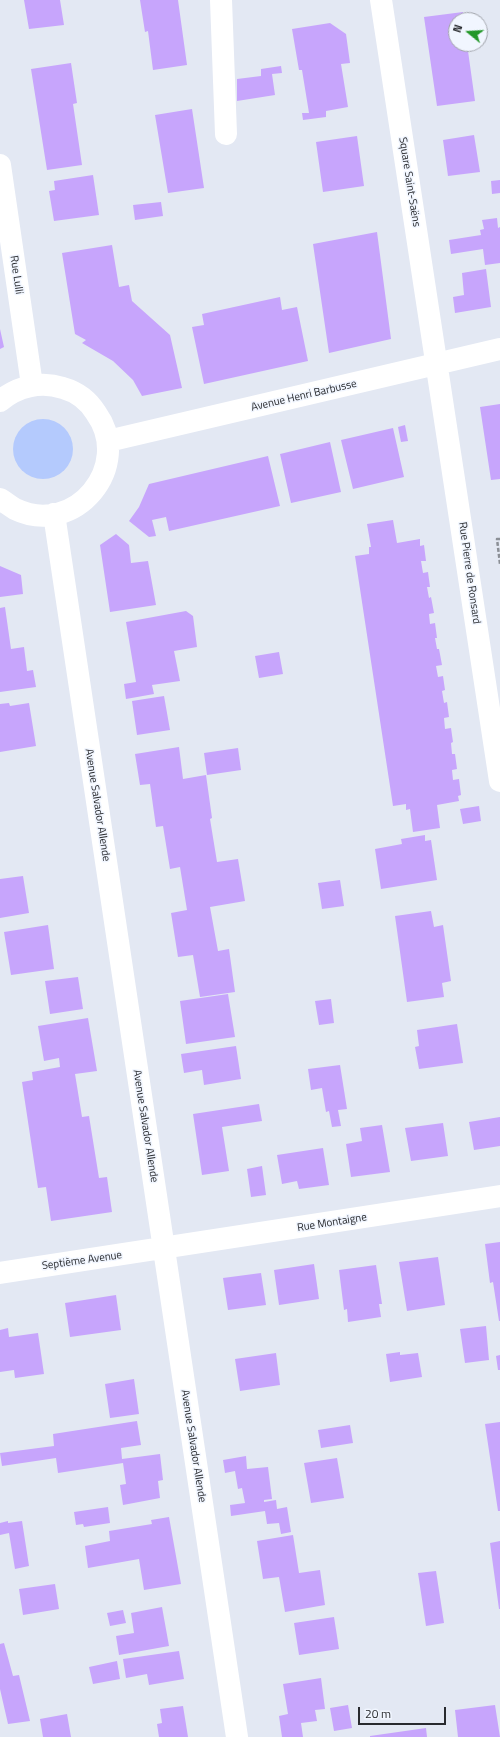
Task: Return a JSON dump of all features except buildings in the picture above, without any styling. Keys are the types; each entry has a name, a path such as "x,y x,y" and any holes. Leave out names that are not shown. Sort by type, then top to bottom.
{"street":[{"path":"221,0 226,134"},
{"name":"Square Saint-Saëns","path":"381,0 437,365"},
{"name":"Rue Lulli","path":"0,165 32,385"},
{"name":"Avenue Henri Barbusse","path":"108,441 500,349"},
{"name":"Rue Pierre de Ronsard","path":"437,365 500,781"},
{"path":"0,401 16,390 32,385 53,384 73,391 90,404 102,421 108,441 107,463 104,474 96,488 84,501 70,510 54,514 34,515 16,509 0,499"},
{"name":"Avenue Salvador Allende","path":"54,514 237,1737"},
{"name":"Rue Montaigne","path":"164,1249 500,1196"},
{"name":"Septième Avenue","path":"0,1273 164,1249"}],"path":[{"path":"500,539 497,539 500,564"}],"shaded area":[{"path":"43,419 59,424 64,428 68,433 73,449 68,465 64,470 59,474 43,479 27,474 22,470 18,465 13,449 18,433 22,428 27,424"}]}
